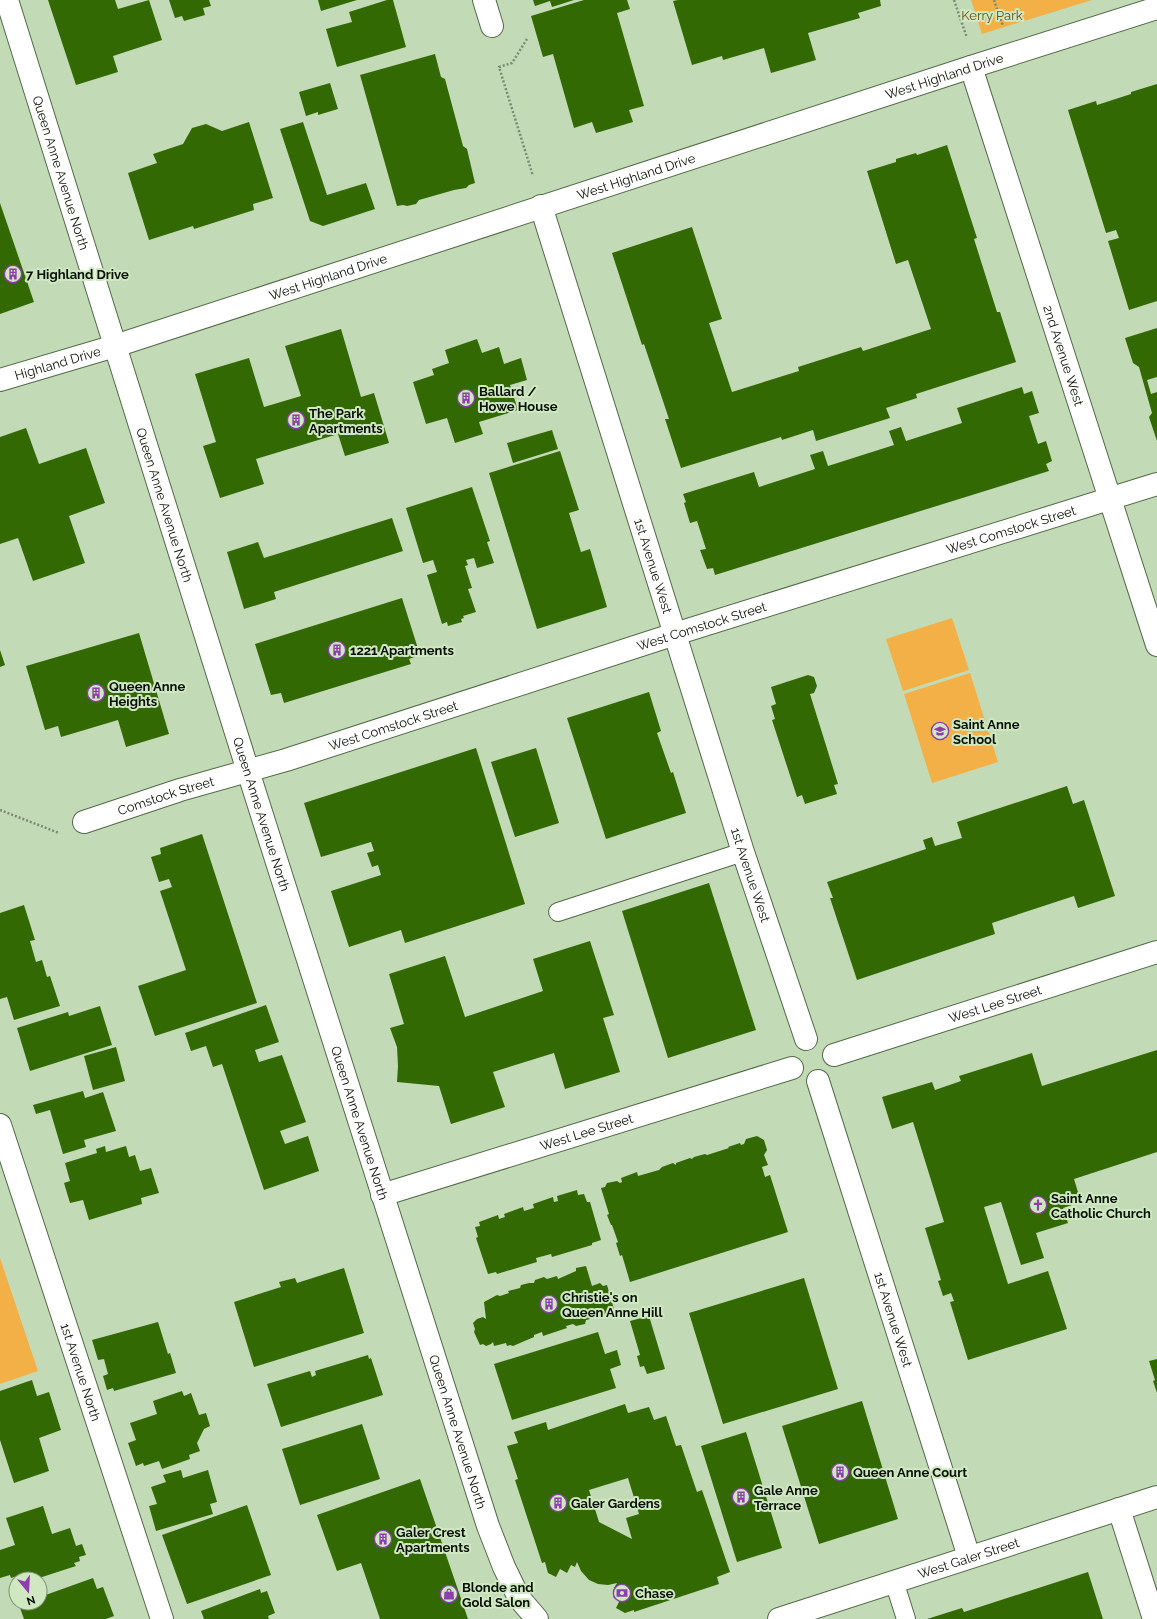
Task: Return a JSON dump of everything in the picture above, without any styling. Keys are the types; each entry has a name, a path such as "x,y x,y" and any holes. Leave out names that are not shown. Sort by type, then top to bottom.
{"street":[{"name":"Queen Anne Avenue North","path":"7,0 248,771 488,1526 504,1567 519,1598 538,1619"},
{"path":"484,0 492,26"},
{"name":"West Highland Drive","path":"115,346 971,66 1157,8"},
{"name":"2nd Avenue West","path":"971,66 1157,645"},
{"name":"1st Avenue West","path":"541,206 743,852 806,1039"},
{"name":"Highland Drive","path":"0,380 115,346"},
{"name":"West Comstock Street","path":"248,771 675,634 1157,484"},
{"name":"Comstock Street","path":"84,822 180,790 248,771"},
{"name":"West Lee Street","path":"834,1055 1157,952"},
{"path":"816,1038 828,1045 834,1055 832,1071 827,1077 813,1083 798,1078 792,1068 790,1057 792,1050 797,1044 806,1039 816,1038"},
{"name":"West Lee Street","path":"382,1195 792,1068"},
{"name":"1st Avenue West","path":"818,1082 969,1557"},
{"name":"1st Avenue North","path":"0,1125 5,1157 162,1619"},
{"name":"West Galer Street","path":"779,1619 1157,1496"},
{"path":"1119,1509 1154,1619"}],"lane":[{"path":"558,912 743,852"},
{"path":"894,1581 906,1619"}],"path":[{"path":"954,0 966,38"},
{"path":"994,0 1003,26"},
{"path":"527,39 512,63 499,67 533,176"},
{"path":"0,810 63,834"}],"green space":[{"name":"Kerry Park","path":"971,0 1092,0 982,34"},
{"path":"952,618 969,670 903,691 886,639"},
{"path":"970,673 998,762 932,783 904,694"},
{"path":"0,1258 38,1371 0,1384"}],"building":[{"path":"48,0 115,0 118,9 149,0 162,40 113,56 118,72 76,85"},
{"path":"169,0 209,0 211,6 203,8 205,15 184,21 182,16 175,18"},
{"path":"318,0 357,0 321,11"},
{"path":"387,0 393,0 406,47 337,67 326,29 352,22 349,12"},
{"path":"533,0 574,0 552,7 550,1 535,6"},
{"path":"584,0 627,0 630,9 617,13 644,106 629,110 633,122 596,133 592,122 574,128 553,54 543,57 531,16"},
{"path":"880,0 881,6 858,13 860,18 808,33 816,60 771,73 764,48 723,60 722,56 692,65 673,1"},
{"path":"435,54 441,77 445,79 463,146 467,149 475,183 466,188 419,200 416,204 397,206 360,75"},
{"path":"330,83 338,109 318,115 318,112 306,116 299,92"},
{"path":"1157,84 1157,301 1129,310 1108,241 1119,238 1116,230 1106,233 1068,110 1096,101 1097,105"},
{"path":"249,122 273,198 253,204 254,210 194,229 193,226 149,240 128,173 157,163 153,154 183,144 192,128 206,124 222,131"},
{"path":"303,122 327,195 366,183 375,209 323,226 310,221 280,129"},
{"path":"947,145 977,238 974,239 997,312 1000,312 1016,362 916,394 917,398 886,408 890,418 816,441 813,430 782,440 781,437 681,468 665,419 669,419 644,344 642,345 612,253 692,227 722,319 709,323 732,392 799,371 798,367 861,347 863,351 931,329 908,260 896,264 867,171 896,162 896,159 916,153 917,155"},
{"name":"7 Highland Drive","path":"0,203 34,302 0,314"},
{"path":"1157,328 1157,377 1147,380 1151,394 1157,392 1157,441 1149,417 1152,413 1139,367 1133,363 1125,338"},
{"name":"The Park Apartments","path":"341,329 361,397 374,393 389,443 345,456 338,434 256,459 264,484 220,498 203,446 216,442 195,374 249,358 264,407 301,396 285,346"},
{"name":"Ballard / Howe House","path":"477,339 482,353 499,347 504,364 521,358 527,380 510,385 518,410 479,422 483,434 455,443 447,418 426,424 413,382 434,375 432,369 449,363 445,350"},
{"path":"1022,387 1024,394 1032,391 1039,413 1029,416 1038,444 1046,441 1052,461 1046,464 1049,471 715,575 713,568 707,569 700,550 706,549 697,521 690,523 683,494 754,472 759,487 815,469 810,455 823,451 828,466 894,445 889,431 901,427 906,441 962,423 957,408"},
{"path":"26,428 39,464 86,448 105,503 69,516 85,563 33,581 18,538 0,544 0,437"},
{"path":"552,430 558,449 513,463 507,443"},
{"path":"560,451 579,510 569,513 581,552 590,549 607,607 537,629 489,473"},
{"path":"472,487 490,541 487,542 494,563 477,568 474,558 466,560 468,565 465,566 472,588 468,589 476,612 463,616 464,618 461,619 462,622 448,626 447,622 442,624 427,575 437,572 433,560 423,563 406,508"},
{"path":"392,518 403,551 274,592 276,599 244,609 227,552 258,542 264,558"},
{"name":"1221 Apartments","path":"402,598 420,655 409,659 411,664 284,703 281,693 271,695 255,644"},
{"name":"Queen Anne Heights","path":"139,633 169,734 126,747 118,720 61,737 58,726 45,730 26,666"},
{"path":"0,650 5,665 0,667"},
{"path":"808,675 814,677 817,686 814,693 810,694 838,784 834,785 837,794 805,804 802,795 797,797 772,720 775,719 771,706 776,704 771,687"},
{"path":"649,692 661,731 657,733 671,773 673,772 686,813 606,839 567,718"},
{"path":"476,748 525,904 405,943 401,930 349,947 331,891 381,875 378,865 372,867 367,853 374,851 371,842 321,857 304,803"},
{"path":"536,748 559,823 515,837 491,762"},
{"path":"1067,786 1073,804 1084,800 1115,896 1078,908 1074,896 992,923 995,934 857,980 830,898 833,898 827,882 926,849 923,840 932,837 935,846 962,838 957,822"},
{"path":"202,834 257,1003 155,1036 138,986 186,970 160,891 172,887 169,879 159,882 151,857 161,854 160,848"},
{"path":"709,883 756,1030 668,1058 622,911"},
{"path":"24,905 35,940 30,941 36,962 42,960 47,977 50,976 60,1006 14,1020 7,997 0,999 0,913"},
{"path":"590,941 614,1015 603,1018 620,1072 565,1089 554,1053 493,1072 505,1107 451,1124 439,1086 397,1082 397,1047 390,1028 404,1024 389,974 445,956 465,1017 543,991 533,959"},
{"path":"266,1005 279,1042 255,1050 259,1062 282,1055 306,1122 280,1131 285,1144 308,1136 319,1171 264,1190 222,1064 213,1067 206,1046 191,1051 185,1033"},
{"path":"100,1006 112,1045 30,1071 17,1028 68,1012 69,1016"},
{"path":"116,1047 125,1081 93,1090 84,1056"},
{"name":"Saint Anne Catholic Church","path":"1157,1050 1157,1152 1074,1179 1081,1202 1063,1208 1068,1223 1036,1233 1044,1258 1021,1265 1001,1202 984,1207 1008,1284 1048,1271 1067,1329 968,1360 950,1302 954,1301 951,1293 943,1296 938,1281 941,1280 925,1228 944,1222 913,1122 892,1129 882,1097 932,1082 935,1090 961,1081 959,1076 1032,1053 1042,1086"},
{"path":"83,1091 85,1098 103,1092 116,1131 84,1140 86,1147 63,1154 50,1110 36,1114 33,1105"},
{"path":"757,1136 764,1140 767,1150 764,1155 768,1165 762,1167 765,1177 770,1175 788,1232 630,1282 622,1255 620,1256 616,1243 618,1242 607,1215 609,1214 601,1188 605,1187 607,1183 617,1181 620,1183 622,1182 621,1178 637,1172 638,1176 659,1170 662,1167 673,1163 676,1165 676,1163 690,1158 692,1159 705,1154 707,1155 740,1143 741,1145 744,1144 746,1139"},
{"path":"105,1146 106,1152 126,1146 129,1157 135,1155 140,1171 151,1168 159,1193 141,1198 142,1204 89,1220 83,1200 70,1203 64,1183 70,1181 65,1163 97,1153 96,1149"},
{"path":"577,1190 578,1195 584,1194 587,1202 590,1202 601,1240 592,1243 592,1245 552,1257 551,1254 536,1258 537,1262 497,1274 496,1272 488,1274 476,1238 478,1237 475,1227 480,1226 479,1222 498,1215 499,1219 505,1217 504,1214 523,1207 524,1211 534,1208 533,1204 553,1197 554,1202 558,1201 557,1196"},
{"name":"Christie's on Queen Anne Hill","path":"586,1266 592,1286 600,1283 603,1286 607,1285 614,1309 609,1313 601,1316 598,1314 589,1316 590,1319 586,1320 585,1324 576,1326 573,1324 566,1326 567,1328 543,1336 542,1332 513,1346 507,1346 506,1343 494,1346 493,1342 486,1346 483,1344 480,1345 474,1332 475,1329 473,1323 477,1319 483,1317 486,1319 484,1302 497,1295 500,1296 509,1293 508,1291 520,1288 521,1285 534,1283 535,1280 544,1277 547,1279 557,1276 558,1279 576,1271 576,1268"},
{"path":"344,1268 364,1333 254,1367 234,1302 281,1287 279,1282 295,1278 297,1283"},
{"path":"804,1278 838,1389 723,1424 689,1313"},
{"path":"649,1316 665,1369 647,1374 644,1366 640,1367 637,1356 640,1355 630,1321"},
{"path":"158,1322 168,1354 170,1353 176,1373 114,1391 113,1388 107,1390 103,1376 108,1374 104,1359 98,1360 92,1340"},
{"path":"598,1332 605,1354 617,1350 621,1365 610,1369 616,1388 512,1420 494,1364"},
{"path":"368,1355 369,1359 371,1358 383,1395 281,1427 267,1384 310,1371 312,1377 316,1375 315,1371"},
{"path":"1157,1359 1157,1393 1153,1381 1155,1380 1149,1361"},
{"path":"32,1380 37,1396 49,1392 61,1430 39,1438 49,1471 14,1483 0,1440 0,1391"},
{"path":"182,1391 184,1396 191,1393 199,1415 206,1413 210,1426 204,1429 197,1443 200,1451 189,1455 190,1459 162,1469 159,1461 144,1466 143,1463 136,1466 128,1443 136,1440 130,1423 157,1414 153,1401"},
{"name":"Queen Anne Court","path":"862,1401 898,1519 819,1544 782,1426"},
{"name":"Galer Gardens","path":"625,1404 628,1413 649,1407 654,1420 666,1416 676,1446 681,1445 697,1492 702,1490 730,1572 717,1577 719,1584 634,1612 634,1610 625,1613 616,1608 620,1600 613,1597 617,1590 614,1588 617,1583 608,1585 598,1584 589,1580 581,1571 577,1562 575,1567 571,1565 567,1573 560,1569 556,1577 548,1573 545,1562 542,1563 515,1480 518,1479 507,1446 518,1443 514,1432 546,1422 548,1430","holes":["628,1478 639,1514 626,1518 632,1539 599,1522 589,1490"]},
{"path":"362,1424 380,1479 300,1505 282,1449"},
{"name":"Gale Anne Terrace","path":"746,1432 782,1548 737,1562 701,1446"},
{"path":"181,1470 183,1478 208,1470 217,1502 210,1504 213,1514 156,1531 149,1506 157,1504 151,1487 166,1482 163,1475"},
{"name":"Galer Crest Apartments","path":"420,1479 468,1619 380,1619 361,1563 337,1571 317,1515"},
{"path":"247,1505 271,1575 187,1604 162,1535"},
{"path":"43,1506 52,1534 70,1528 76,1546 82,1544 86,1555 79,1557 80,1561 74,1563 76,1566 48,1575 48,1571 8,1571 8,1576 0,1578 0,1550 15,1545 6,1518"},
{"path":"1088,1572 1103,1619 927,1619 962,1608 964,1612"},
{"path":"93,1578 97,1589 103,1587 114,1616 106,1619 24,1619 21,1611 48,1611 48,1594"},
{"path":"260,1589 261,1593 267,1591 275,1613 268,1616 269,1619 204,1619 201,1611"}],"place":[{"name":"7 Highland Drive","path":"13,274"},
{"name":"Ballard / Howe House","path":"466,398"},
{"name":"The Park Apartments","path":"296,420"},
{"name":"1221 Apartments","path":"337,650"},
{"name":"Queen Anne Heights","path":"96,693"},
{"name":"Saint Anne School","path":"940,731"},
{"name":"Saint Anne Catholic Church","path":"1038,1205"},
{"name":"Christie's on Queen Anne Hill","path":"549,1304"},
{"name":"Queen Anne Court","path":"840,1472"},
{"name":"Gale Anne Terrace","path":"741,1497"},
{"name":"Galer Gardens","path":"558,1503"},
{"name":"Galer Crest Apartments","path":"383,1539"},
{"name":"Chase","path":"622,1593"},
{"name":"Blonde and Gold Salon","path":"449,1594"}]}
